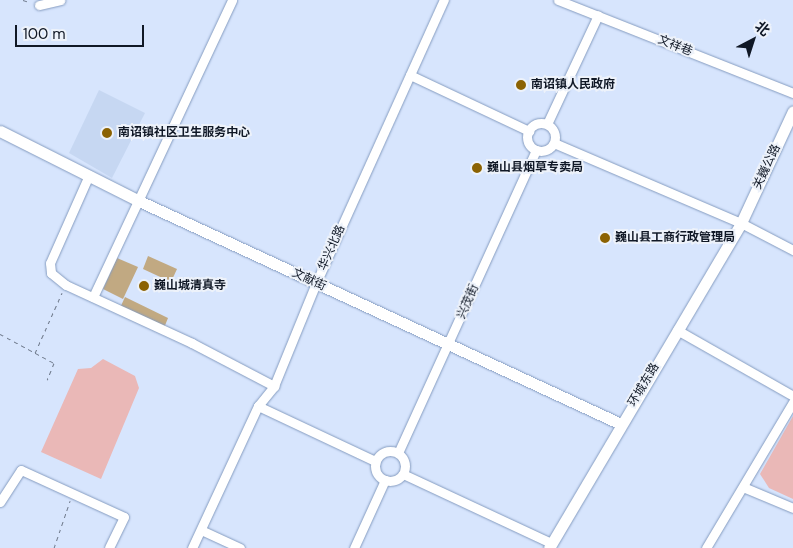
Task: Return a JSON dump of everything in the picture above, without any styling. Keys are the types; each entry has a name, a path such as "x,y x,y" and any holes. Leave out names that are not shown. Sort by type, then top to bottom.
{"main road":[{"name":"关巍公路","path":"741,223 793,112"},
{"name":"文献街","path":"0,130 137,200 621,424"},
{"name":"环城东路","path":"550,546 741,223"}],"street":[{"path":"39,5 60,0"},
{"path":"93,297 232,0"},
{"name":"华兴北路","path":"192,548 258,406 274,386 316,282 444,0"},
{"name":"文祥巷","path":"558,0 793,93"},
{"path":"547,124 598,15"},
{"path":"410,74 528,132"},
{"path":"538,123 547,124 555,134 554,143 544,151 536,150 529,144 528,132 538,123"},
{"path":"554,143 741,223 793,250"},
{"name":"兴茂街","path":"398,453 536,150"},
{"path":"89,175 50,262 51,273 66,286 93,297 274,386"},
{"path":"677,330 793,396"},
{"path":"706,548 793,402"},
{"path":"258,406 375,461"},
{"path":"385,451 398,453 404,460 403,474 393,480 385,480 375,470 375,461 385,451"},
{"path":"0,502 20,470 72,496 124,517 109,548"},
{"path":"403,474 550,546"},
{"path":"354,548 385,480"},
{"path":"743,486 793,508"},
{"path":"201,530 240,548"}],"path":[{"path":"35,353 66,286"},
{"path":"0,334 54,362 47,380"},
{"path":"54,548 72,496"}],"shaded area":[{"name":"南诏镇社区卫生服务中心","path":"99,90 145,113 112,178 69,153"},
{"path":"103,359 135,376 139,388 101,479 41,452 78,369 91,368"},
{"path":"793,416 793,499 769,488 760,474"}],"building":[{"path":"148,256 177,269 171,282 143,269"},
{"path":"117,258 138,267 123,299 103,289"},
{"path":"125,297 168,318 164,328 120,308"}],"place":[{"name":"南诏镇人民政府","path":"521,85"},
{"name":"南诏镇社区卫生服务中心","path":"107,133"},
{"name":"巍山县烟草专卖局","path":"477,168"},
{"name":"巍山县工商行政管理局","path":"605,238"},
{"name":"巍山城清真寺","path":"144,286"}]}
